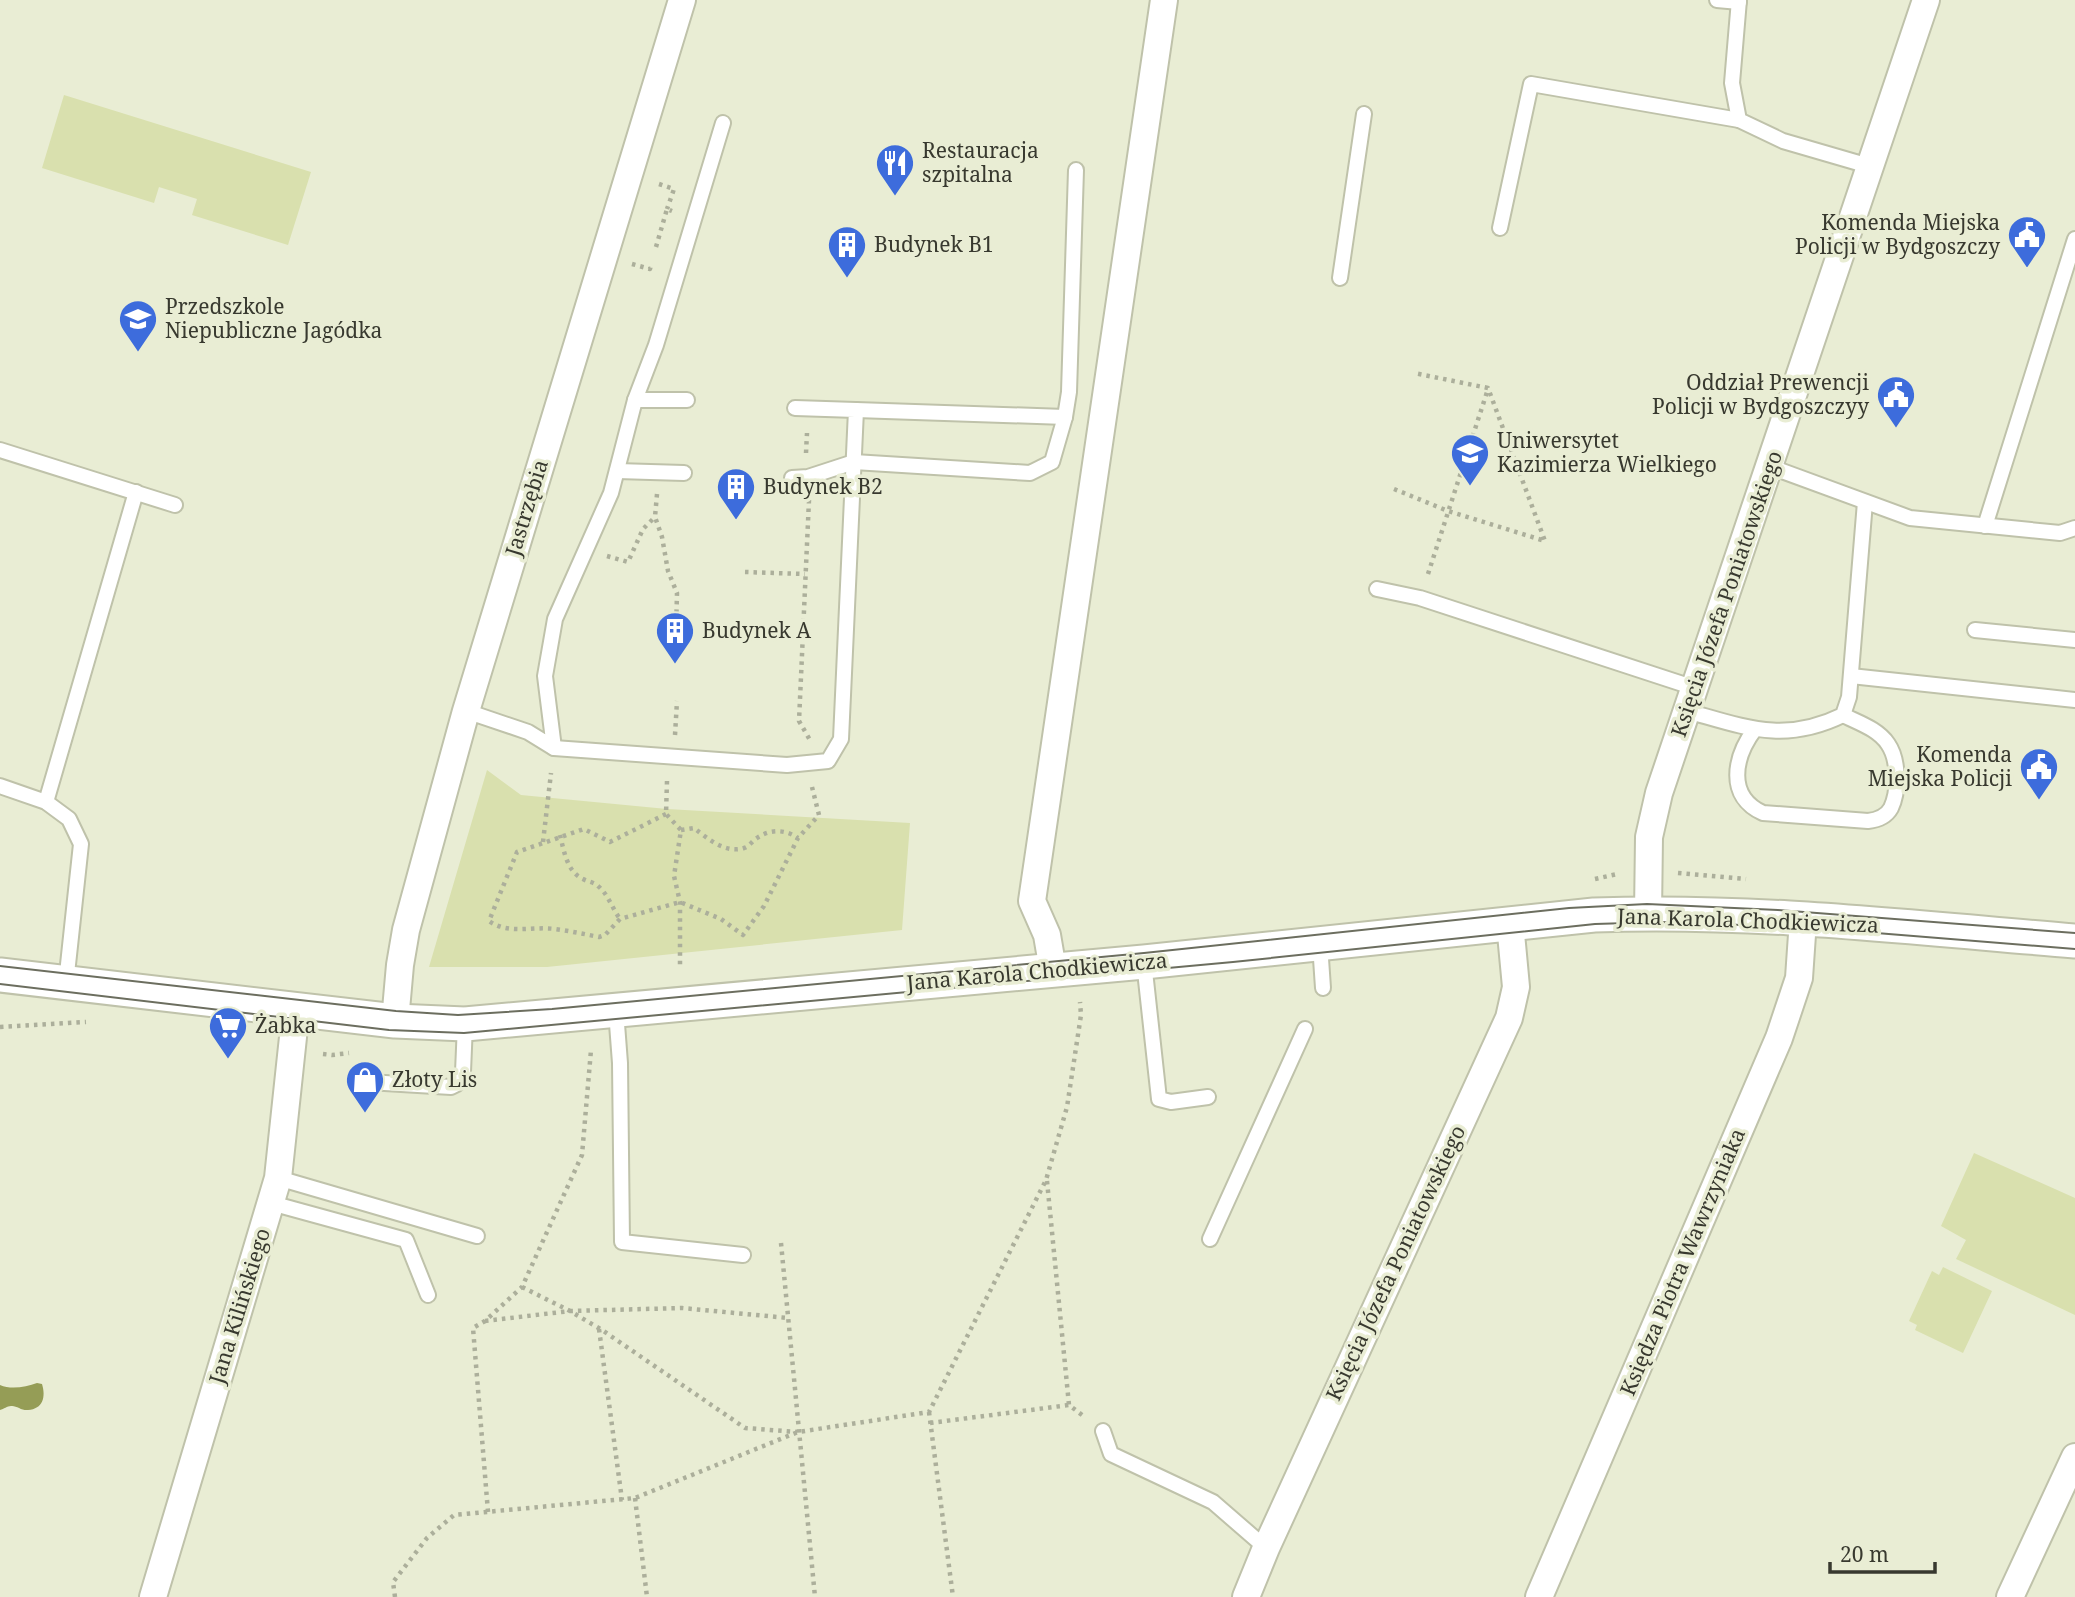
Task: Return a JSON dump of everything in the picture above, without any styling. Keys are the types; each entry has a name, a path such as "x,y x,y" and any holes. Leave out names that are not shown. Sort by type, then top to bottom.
{"street":[{"name":"Jastrzębia","path":"395,1021 406,930 466,711 682,0"},
{"path":"1053,970 1047,935 1032,901 1164,0"},
{"name":"Księcia Józefa Poniatowskiego","path":"1647,914 1648,853 1653,815 1926,0"},
{"name":"Jana Karola Chodkiewicza","path":"0,975 395,1021 465,1024 1053,970 1570,917 1647,914 1803,920 2075,941"},
{"name":"Księdza Piotra Wawrzyniaka","path":"1539,1597 1779,1038 1799,978 1803,920"},
{"name":"Księcia Józefa Poniatowskiego","path":"1246,1597 1509,1018 1516,987 1510,923"},
{"name":"Jana Kilińskiego","path":"153,1597 278,1178 296,1009"},
{"path":"2010,1597 2075,1457"}],"lane":[{"path":"1717,0 1739,1 1732,83 1739,120"},
{"path":"1500,228 1531,84 1739,120 1783,141 1870,166"},
{"path":"1340,278 1364,114"},
{"path":"554,748 545,676 555,619 611,493 635,400 656,345 723,123"},
{"path":"792,478 808,477 854,462 1030,473 1052,462 1069,392 1076,170"},
{"path":"1985,526 2075,239"},
{"path":"635,400 687,401"},
{"path":"795,408 1065,417"},
{"path":"466,711 528,732 554,748 787,765 828,761 841,739 856,410"},
{"path":"0,450 175,505"},
{"path":"1770,467 1909,518 2060,533 2075,528"},
{"path":"617,471 684,474"},
{"path":"46,802 136,492"},
{"path":"1377,589 1420,598 1691,699 1755,729 1794,732 1823,725 1843,715 1849,697 1865,502"},
{"path":"1975,630 2075,640"},
{"path":"1851,676 2075,700"},
{"path":"1755,729 1744,744 1737,769 1739,788 1749,806 1763,813 1868,821 1880,819 1890,810 1894,797 1896,757 1877,731 1843,715"},
{"path":"0,786 46,802 69,819 81,844 66,983"},
{"path":"1320,943 1323,988"},
{"path":"1144,961 1159,1099 1171,1102 1208,1097"},
{"path":"616,1011 620,1063 622,1242 743,1255"},
{"path":"368,1082 451,1087 457,1084 463,1072 465,1024"},
{"path":"1210,1239 1305,1030"},
{"path":"278,1178 477,1236"},
{"path":"271,1203 406,1240 428,1295"},
{"path":"1103,1432 1111,1454 1213,1502 1266,1548"}],"path":[{"path":"655,183 674,189 667,209"},
{"path":"657,243 663,225"},
{"path":"630,264 650,269 652,264"},
{"path":"1414,373 1488,388"},
{"path":"1394,489 1448,511 1545,541 1488,388"},
{"path":"1420,598 1488,388"},
{"path":"658,486 655,517 668,570 677,593 676,632"},
{"path":"628,562 643,528 655,517"},
{"path":"745,572 806,574"},
{"path":"677,701 675,741 669,756 666,814 681,830"},
{"path":"543,842 552,767"},
{"path":"681,830 694,828 722,847 734,849 746,848 758,837 776,830 791,833 798,838"},
{"path":"680,969 680,901 674,876 681,830"},
{"path":"560,835 574,874 583,880 596,883 620,919"},
{"path":"953,1597 929,1412 1046,1180 1067,1107 1081,1014 1079,1000"},
{"path":"0,1027 87,1022"},
{"path":"488,1512 473,1328 485,1321 522,1287 582,1155 592,1046"},
{"path":"1046,1180 1069,1405 1103,1432"},
{"path":"781,1243 815,1597"},
{"path":"522,1287 599,1329 745,1428 798,1432 929,1412"},
{"path":"485,1321 570,1311 682,1308 788,1318"},
{"path":"599,1329 622,1500"},
{"path":"930,1423 1069,1405"},
{"path":"395,1597 393,1581 427,1538 454,1515 635,1498 798,1432"},
{"path":"635,1498 647,1597"}],"shaded area":[{"path":"64,95 311,172 288,245 192,215 197,199 159,187 154,203 42,168"},
{"path":"487,770 521,795 667,809 910,823 902,930 547,967 429,967"},
{"path":"1974,1153 2075,1198 2075,1315 1956,1259 1966,1240 1941,1226"},
{"path":"1943,1267 1992,1291 1963,1353 1915,1330 1917,1325 1909,1321 1932,1271 1939,1275"},
{"path":"42,1384 44,1393 40,1405 26,1410 11,1406 0,1410 0,1385 18,1387"}],"tram line":[{"path":"0,966 396,1011 458,1015 552,1009 1144,953 1569,908 1647,904 1778,910 2075,933"},
{"path":"0,984 389,1030 464,1033 1233,962 1595,924 1723,924 2075,949"}],"place":[{"name":"Restauracja szpitalna","path":"895,197"},
{"name":"Komenda Miejska Policji w Bydgoszczy","path":"2027,269"},
{"name":"Budynek B1","path":"847,279"},
{"name":"Przedszkole Niepubliczne Jagódka","path":"138,353"},
{"name":"Oddział Prewencji Policji w Bydgoszczyy","path":"1896,429"},
{"name":"Uniwersytet Kazimierza Wielkiego","path":"1470,487"},
{"name":"Budynek B2","path":"736,521"},
{"name":"Budynek A","path":"675,665"},
{"name":"Komenda Miejska Policji","path":"2039,801"},
{"name":"Żabka","path":"228,1060"},
{"name":"Złoty Lis","path":"365,1114"}]}
